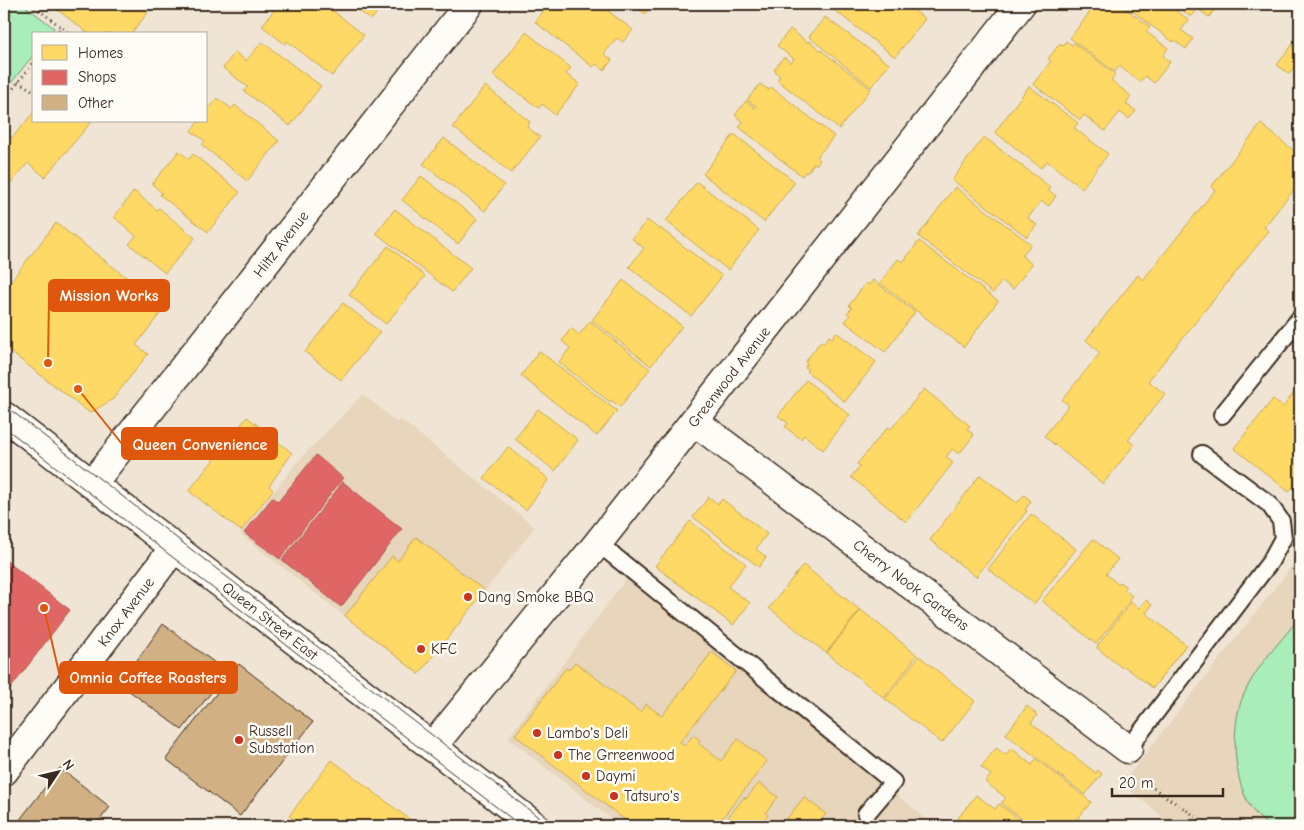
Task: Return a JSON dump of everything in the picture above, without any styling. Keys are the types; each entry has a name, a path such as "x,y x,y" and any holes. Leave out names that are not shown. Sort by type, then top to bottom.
{"street":[{"name":"Hiltz Avenue","path":"92,484 469,4"},
{"name":"Greenwood Avenue","path":"432,747 694,422 1021,4"},
{"name":"Queen Street East","path":"4,416 535,826"},
{"name":"Cherry Nook Gardens","path":"694,422 1128,749"},
{"name":"Knox Avenue","path":"4,771 174,548"}],"lane":[{"path":"1222,415 1300,318"},
{"path":"1128,749 1270,562 1283,538 1281,521 1269,504 1202,454"},
{"path":"598,543 893,782 866,814"}],"path":[{"path":"31,4 67,32"},
{"path":"57,32 61,27"},
{"path":"4,100 32,64"},
{"path":"18,82 32,90"},
{"path":"1137,779 1145,782 1210,826"},
{"path":"1194,826 1198,819"},
{"path":"1223,826 1246,821"}],"shaded area":[{"path":"363,394 397,423 400,419 535,527 419,675 240,534 299,460"},
{"path":"1300,556 1300,826 1174,826 1122,784"},
{"path":"629,575 935,826 620,826 508,738"}],"green space":[{"path":"4,4 23,4 54,28 51,32 32,32 32,57 4,92"},
{"path":"1300,617 1300,826 1273,827 1265,823 1251,808 1244,794 1236,759 1236,724 1239,708 1249,683 1262,663"}],"building: Homes":[{"path":"50,4 138,4 148,12 133,32 86,32"},
{"path":"270,4 324,4 364,35 332,76 287,41 285,44 262,26 274,10 269,6"},
{"path":"350,4 384,4 371,20"},
{"path":"549,4 599,4 633,30 623,42 617,38 604,54 612,60 604,70 596,64 593,67 535,22"},
{"path":"633,4 653,4 645,14"},
{"path":"837,4 906,4 925,19 895,57 833,9"},
{"path":"1096,4 1119,4 1150,27 1146,32 1168,48 1163,56 1170,62 1154,83 1145,76 1140,82 1119,66 1115,72 1070,38"},
{"path":"1123,4 1167,4 1189,20 1181,30 1193,39 1186,49 1174,40 1173,42"},
{"path":"1173,4 1219,4 1209,17 1198,9 1191,17"},
{"path":"825,17 889,64 871,87 809,37"},
{"path":"790,29 807,42 809,41 871,89 839,129 777,80 780,76 774,70 784,57 791,63 794,59 777,46"},
{"path":"526,32 571,68 566,74 580,84 555,115 542,104 539,108 493,75"},
{"path":"1300,35 1300,71 1295,66 1289,74 1277,65"},
{"path":"1066,41 1072,45 1074,43 1115,74 1111,80 1131,96 1126,104 1136,111 1129,119 1120,112 1105,131 1084,115 1080,120 1033,84 1051,61 1048,59 1060,43 1063,46"},
{"path":"262,42 321,86 290,126 244,91 248,87 223,68 235,52 246,61"},
{"path":"760,84 769,90 771,87 834,136 817,157 820,160 816,165 814,163 807,173 805,172 802,176 739,127 743,122 735,115 746,101 755,108 756,106 747,100"},
{"path":"485,86 530,122 527,127 540,137 511,173 453,127"},
{"path":"1029,86 1078,123 1074,128 1108,154 1082,188 1047,161 1041,168 995,132"},
{"path":"217,98 232,109 235,105 279,141 247,181 202,145 205,141 191,131 198,122 208,122 208,109"},
{"path":"32,114 32,122 91,122 45,177 28,163 4,191 4,131 12,138"},
{"path":"1261,124 1300,156 1300,182 1264,227 1269,231 1148,381 1165,394 1128,440 1134,445 1103,484 1044,436 1069,405 1062,400 1100,353 1086,340 1138,275 1143,280 1215,190 1211,187"},
{"path":"734,134 795,182 764,222 703,174"},
{"path":"984,137 1050,187 1048,190 1056,196 1049,206 1041,201 1028,218 1037,225 1027,237 952,180"},
{"path":"444,138 504,185 485,211 423,164"},
{"path":"179,151 189,159 193,154 240,192 208,232 160,195 162,193 152,184"},
{"path":"421,176 477,219 458,244 402,200"},
{"path":"697,182 759,230 728,270 666,221"},
{"path":"955,187 1031,244 1022,256 1032,264 1013,289 1002,281 993,293 918,236"},
{"path":"134,191 157,210 159,208 195,238 165,273 129,244 136,236 114,217"},
{"path":"395,209 471,268 452,292 376,233"},
{"path":"647,220 722,276 691,316 629,267 644,248 632,239"},
{"path":"56,223 165,307 136,345 148,354 113,399 90,413 4,347 4,290"},
{"path":"919,241 998,301 964,347 880,283 898,259 903,262"},
{"path":"388,246 425,276 386,324 349,295"},
{"path":"623,280 682,326 651,366 592,320"},
{"path":"873,280 915,312 885,352 845,322 850,315 847,313 852,308 849,305 866,283 869,285"},
{"path":"343,303 380,332 341,380 305,352"},
{"path":"590,321 650,369 620,407 611,400 610,402 559,362 570,348 562,341 571,328 579,335"},
{"path":"836,332 876,362 845,402 806,371 808,369 805,367 807,364 805,362 821,341 824,343 829,336 832,338"},
{"path":"539,351 617,411 597,436 521,376"},
{"path":"806,380 850,415 823,450 804,435 801,439 785,427 788,423 778,416"},
{"path":"1300,385 1300,477 1289,492 1234,448 1273,399 1283,407"},
{"path":"924,389 970,426 967,429 974,435 959,454 952,449 946,457 953,463 906,522 851,477 860,466 857,464 888,427 891,429"},
{"path":"538,409 578,440 555,471 515,439"},
{"path":"247,417 292,453 269,486 273,490 241,531 189,491"},
{"path":"508,447 549,479 526,510 484,478"},
{"path":"980,475 1017,503 1024,495 1031,501 1025,510 1027,511 976,577 930,540"},
{"path":"709,497 718,504 722,499 767,534 756,549 766,557 759,567 693,517"},
{"path":"1031,514 1076,549 1034,604 988,569"},
{"path":"690,521 746,564 728,587 750,603 733,625 655,566"},
{"path":"416,537 485,591 419,674 345,616 392,556 398,561"},
{"path":"1093,539 1118,559 1106,574 1118,584 1120,582 1126,587 1124,590 1132,596 1096,644 1042,601"},
{"path":"803,565 860,610 826,653 769,608"},
{"path":"1146,600 1152,605 1146,613 1186,645 1153,688 1124,666 1122,668 1097,648 1131,602 1139,608"},
{"path":"861,610 917,655 884,698 827,653"},
{"path":"712,652 736,671 680,742 685,746 693,735 700,740 698,743 721,761 738,739 767,761 716,826 633,826 515,735 566,668 569,670 575,662 640,712 646,704 662,716"},
{"path":"919,656 975,701 942,743 885,699"},
{"path":"1027,706 1037,715 1031,723 1096,773 1098,770 1102,774 1085,795 1006,734"},
{"path":"996,748 1006,755 1011,748 1032,765 1036,759 1091,802 1072,826 1031,826 1001,803 1006,798 985,782 991,775 981,767"},
{"path":"332,760 418,826 303,826 289,816"},
{"path":"759,783 778,797 765,813 768,815 759,826 722,826 744,797 746,799"},
{"path":"976,795 995,809 999,804 1028,826 952,826"},
{"path":"804,797 826,814 816,826 781,826"}],"building: Shops":[{"path":"316,455 343,478 280,559 244,533 273,497 278,502"},
{"path":"343,482 402,529 341,607 282,560"},
{"path":"4,559 70,610 4,697"}],"building: Other":[{"path":"163,624 227,672 182,730 120,684"},
{"name":"Russell Substation","path":"239,664 313,722 240,816 166,759"},
{"path":"60,768 110,807 95,826 15,826"}],"tram line":[{"path":"4,405 550,826"},
{"path":"4,427 521,826"}],"place":[{"name":"Mission Works","path":"48,363"},
{"name":"Queen Convenience","path":"78,389"},
{"name":"Dang Smoke BBQ","path":"468,597"},
{"name":"Omnia Coffee Roasters","path":"44,608"},
{"name":"KFC","path":"421,649"},
{"name":"Lambo's Deli","path":"537,733"},
{"name":"Russell Substation","path":"239,740"},
{"name":"The Grreenwood","path":"558,755"},
{"name":"Daymi","path":"586,776"},
{"name":"Tatsuro's","path":"614,796"}]}
